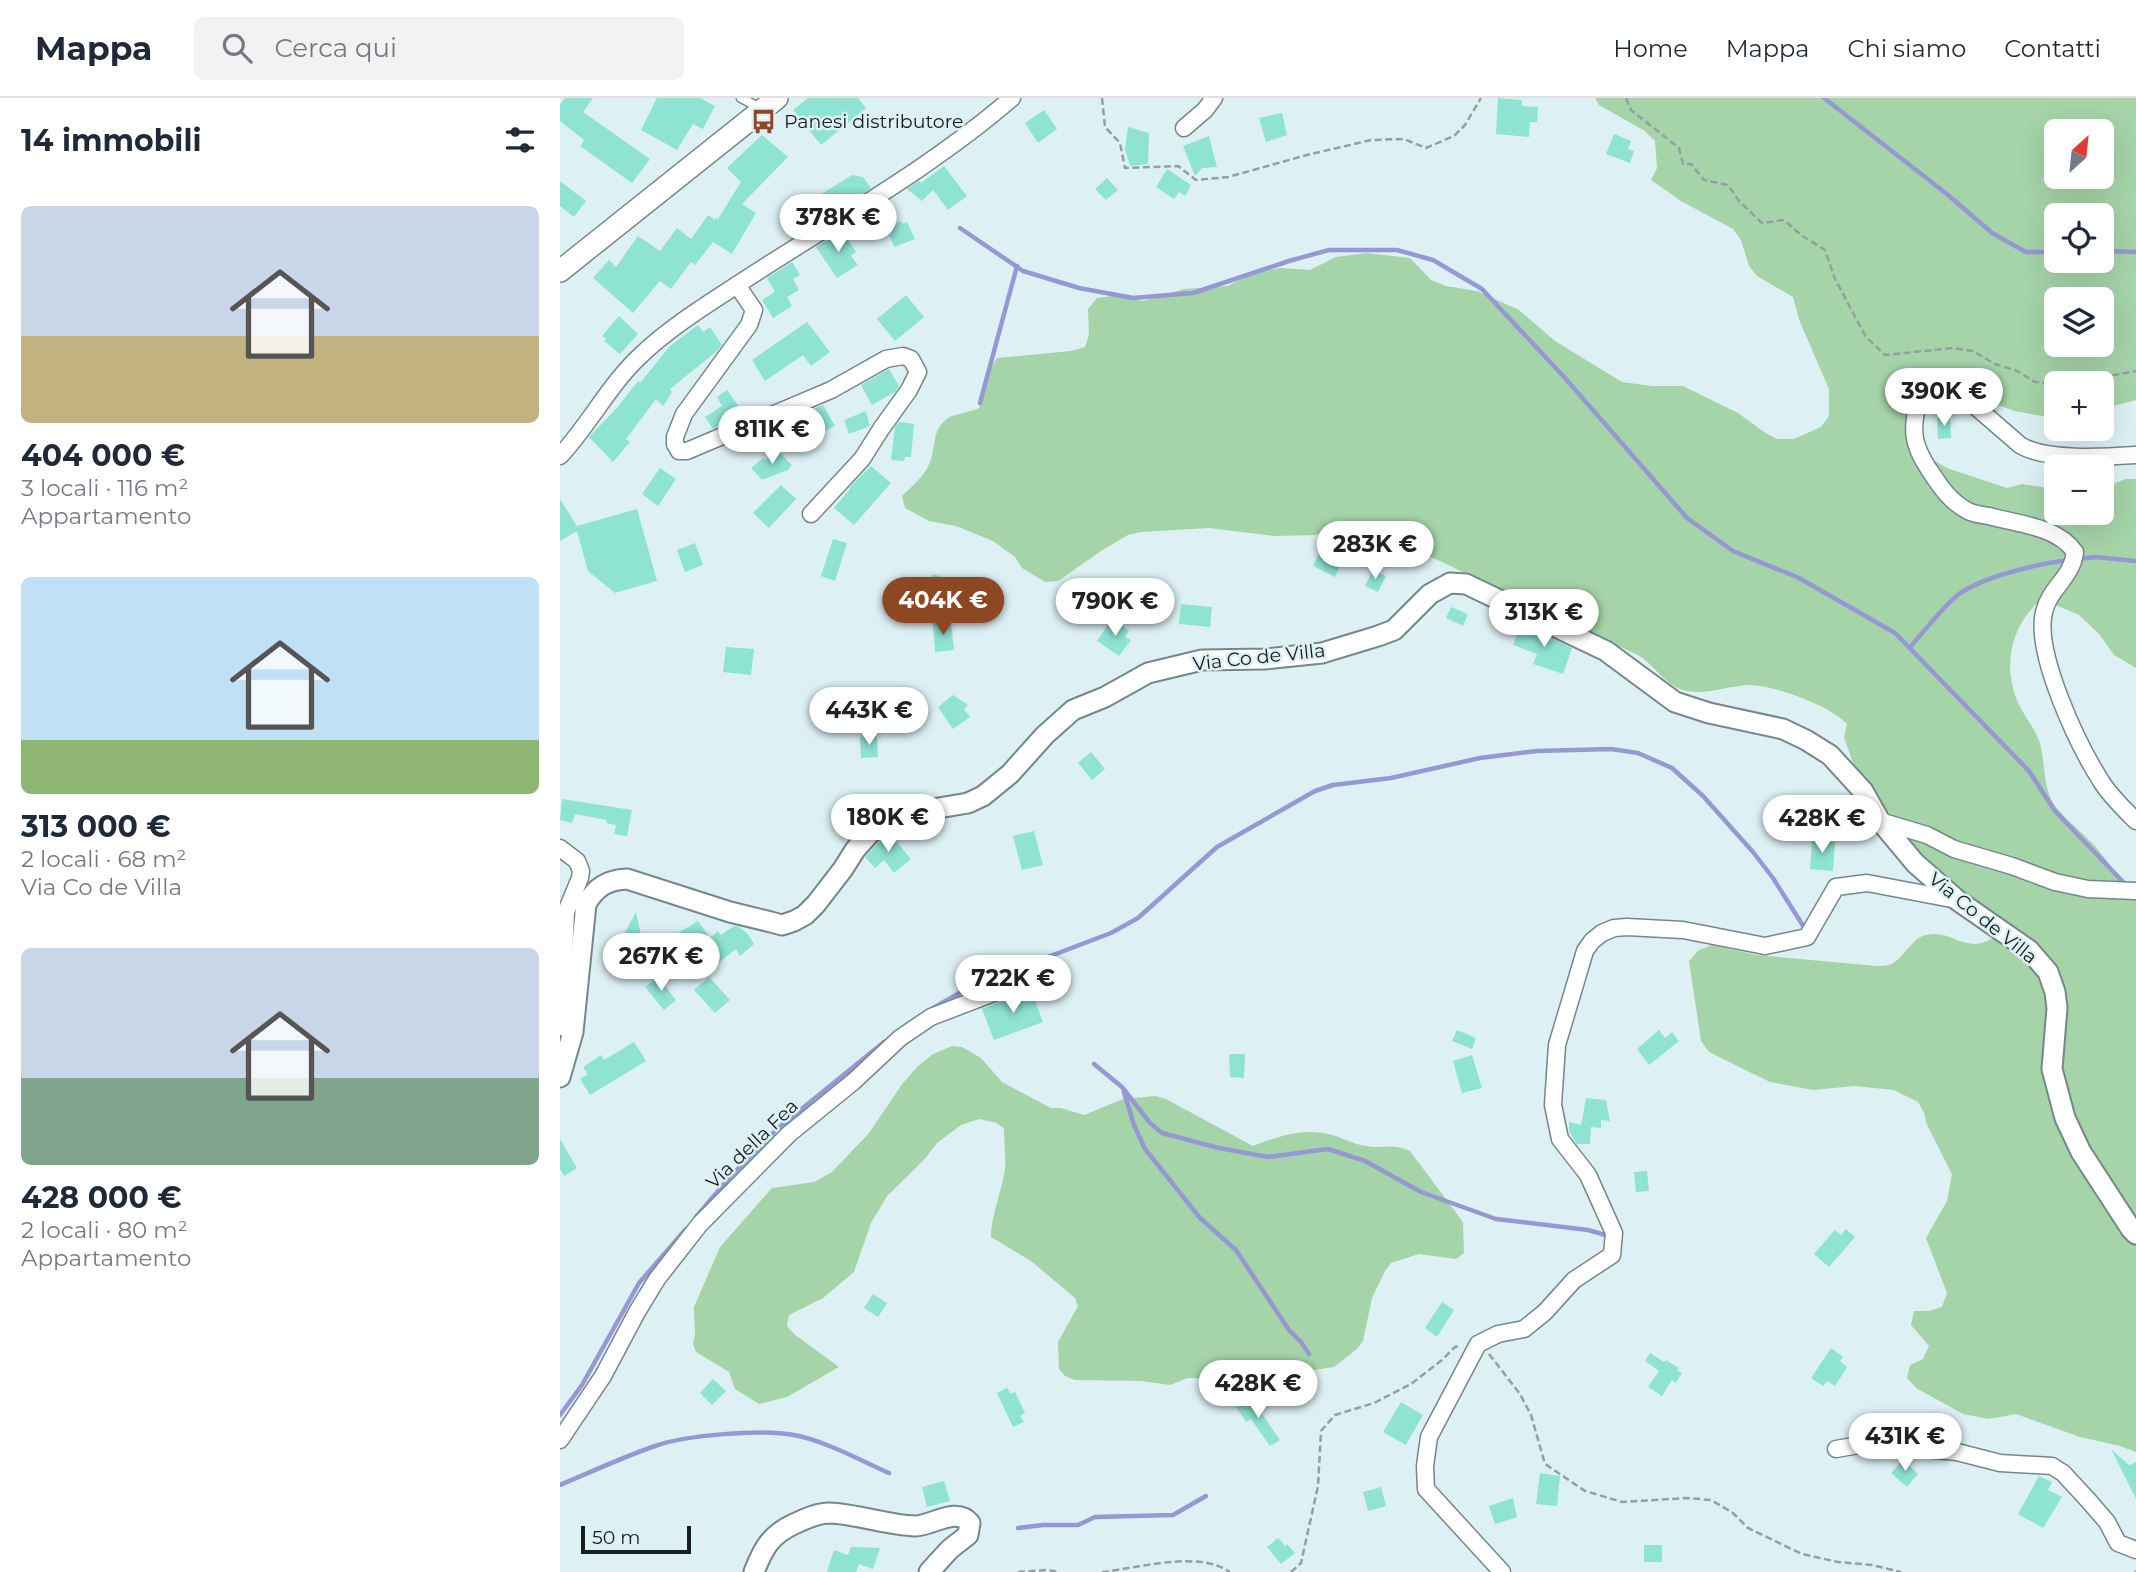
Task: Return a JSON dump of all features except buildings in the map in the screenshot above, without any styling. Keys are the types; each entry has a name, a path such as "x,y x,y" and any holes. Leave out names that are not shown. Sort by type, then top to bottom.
{"main road":[{"path":"560,271 768,102"}],"street":[{"path":"560,456 580,435 639,356 681,322 892,186 984,122 1012,98"},
{"path":"1184,128 1205,110 1214,98"},
{"path":"737,285 754,310 749,325 684,414 674,438 679,451 687,451 831,390 886,359 903,356 911,359 918,372 909,390 862,459 811,514"},
{"path":"2136,455 2048,455 2031,452 1953,387 1945,385 1918,403 1913,420 1914,441 1946,495 1969,512 2059,537 2076,552 2068,576 2057,584 2044,610 2041,634 2043,645 2051,676 2101,782 2136,821"},
{"name":"Via Co de Villa","path":"573,1032 583,917 592,893 602,884 627,879 730,912 782,925 794,921 816,904 855,850 872,832 903,814 968,803 983,796 1010,774 1045,735 1073,710 1105,697 1148,673 1202,660 1265,659 1322,653 1378,636 1394,629 1430,594 1450,583 1466,584 1596,645 1675,702 1709,713 1783,729 1830,755 1863,791 1880,821 1915,863 1956,900 2029,950 2048,972 2057,1008 2052,1069 2065,1118 2081,1152 2136,1234"},
{"path":"1880,821 1927,835 1954,849 2055,882 2088,889 2136,891"},
{"path":"560,849 577,861 581,871 566,912 561,1020 563,1027 573,1032 560,1077"},
{"path":"1502,1572 1426,1489 1425,1466 1429,1437 1484,1349 1498,1334 1524,1329 1545,1312 1574,1280 1612,1255 1615,1233 1588,1175 1560,1139 1553,1105 1557,1045 1585,951 1592,940 1614,928 1627,927 1683,930 1765,946 1807,937 1836,887 1867,883 1956,900"},
{"name":"Via della Fea","path":"560,1440 603,1376 657,1279 700,1224 789,1134 853,1083 900,1038 931,1017 1056,969"},
{"path":"1836,1449 1859,1445 1924,1449 1957,1452 2000,1463 2052,1466 2063,1473 2088,1500 2107,1522 2118,1542 2136,1550"},
{"path":"754,1572 770,1539 783,1529 812,1516 828,1513 916,1526 956,1516 964,1517 970,1523 968,1535 950,1549 929,1572"}],"lane":[{"path":"741,98 768,102"}],"path":[{"path":"1101,98 1105,127 1120,143 1125,168 1178,166 1196,180 1228,177 1371,140 1404,139 1426,148 1454,136 1465,125 1481,98"},
{"path":"1626,98 1631,110 1679,148 1683,164 1691,164 1704,180 1728,185 1739,201 1762,223 1784,220 1825,250 1835,279 1866,337 1885,355 1953,348 1973,351 2035,382 2044,382"},
{"path":"2114,375 2136,371"},
{"path":"1291,1572 1301,1563 1318,1486 1321,1431 1335,1415 1374,1403 1411,1384 1455,1347 1484,1349 1520,1394 1531,1415 1545,1464 1586,1492 1622,1502 1686,1498 1712,1500 1733,1513 1748,1528 1802,1554 1901,1572"},
{"path":"1102,1572 1170,1561 1221,1566 1230,1572"},
{"path":"1018,1572 1060,1572"}],"green space":[{"path":"1595,98 2136,98 2136,400 2114,406 2114,371 2044,371 2044,416 2014,411 1962,391 1948,389 1923,405 1918,434 1933,460 1947,468 2007,488 2022,484 2044,487 2044,525 2114,525 2114,484 2136,479 2136,668 2114,655 2099,634 2079,615 2042,599 2023,620 2017,632 2010,659 2010,672 2017,700 2040,743 2052,801 2136,891 2136,1452 2080,1437 2016,1414 1989,1419 1963,1414 1916,1388 1907,1378 1910,1365 1923,1359 1929,1346 1911,1325 1914,1311 1929,1311 1942,1307 1947,1293 1926,1238 1947,1201 1952,1174 1918,1102 1894,1090 1854,1086 1813,1090 1770,1082 1709,1052 1701,1041 1689,961 1699,950 1712,945 1757,955 1881,966 1893,963 1921,936 1944,935 1975,944 1995,937 1989,910 1964,893 1914,846 1854,766 1844,737 1847,724 1839,717 1815,703 1772,688 1748,685 1691,692 1677,688 1641,657 1442,562 1355,525 1341,526 1316,535 1275,536 1209,528 1141,532 1128,535 1104,549 1058,581 1045,582 1022,568 1015,557 993,541 956,526 929,521 905,508 902,496 928,467 939,427 948,418 979,408 990,369 997,358 1071,351 1085,347 1089,334 1088,309 1097,298 1112,296 1143,301 1184,289 1228,286 1254,272 1281,268 1310,270 1336,257 1366,253 1410,258 1431,280 1446,286 1477,291 1519,310 1555,341 1622,382 1683,386 1738,413 1777,439 1794,439 1821,427 1829,416 1829,389 1800,322 1793,297 1757,276 1749,266 1741,240 1733,229 1681,201 1651,180 1657,168 1655,141 1645,131 1599,105"},
{"path":"952,1046 962,1047 981,1058 1002,1082 1051,1108 1084,1115 1123,1099 1155,1096 1166,1099 1253,1146 1288,1135 1314,1132 1366,1146 1410,1151 1463,1222 1464,1253 1456,1259 1419,1254 1391,1263 1372,1298 1363,1341 1334,1367 1247,1380 1188,1378 1170,1385 1141,1381 1075,1380 1065,1376 1059,1369 1058,1342 1078,1306 1075,1298 1031,1261 991,1237 1005,1169 1004,1129 997,1123 979,1119 961,1125 937,1143 924,1160 887,1196 871,1223 854,1272 823,1298 789,1315 787,1326 794,1334 839,1367 787,1397 759,1404 735,1389 729,1372 696,1352 693,1344 694,1307 720,1247 772,1188 814,1182 832,1172 869,1133 917,1067 933,1054"}],"waterway":[{"path":"1824,98 1992,233 2026,252 2044,252"},
{"path":"960,228 1023,271 1079,288 1133,298 1193,293 1329,250 1397,250 1433,260 1482,289 1565,378 1687,518 1733,551 1799,578 1895,633 2029,771 2055,811 2126,885"},
{"path":"2114,251 2136,252"},
{"path":"980,403 1017,266"},
{"path":"2078,559 2095,557 2136,561"},
{"path":"1910,647 1959,594 2012,572 2069,560"},
{"path":"928,1011 982,980 1111,933 1138,918 1217,847 1315,791 1333,785 1391,778 1480,758 1537,751 1611,749 1638,753 1672,768 1703,796 1753,852 1807,932"},
{"path":"696,1217 729,1178 777,1129 884,1042"},
{"path":"1094,1064 1122,1087 1150,1123 1162,1133 1268,1157 1328,1149 1365,1161 1421,1192 1496,1219 1588,1230 1609,1236"},
{"path":"1124,1092 1145,1149 1200,1218 1236,1250 1289,1330 1309,1354"},
{"path":"560,1415 582,1385 639,1283 686,1229"},
{"path":"560,1485 669,1442 744,1433 780,1433 817,1441 889,1473"},
{"path":"1018,1528 1078,1525 1095,1517 1173,1515 1206,1496"}],"place":[{"name":"Panesi distributore","path":"764,121"}]}
